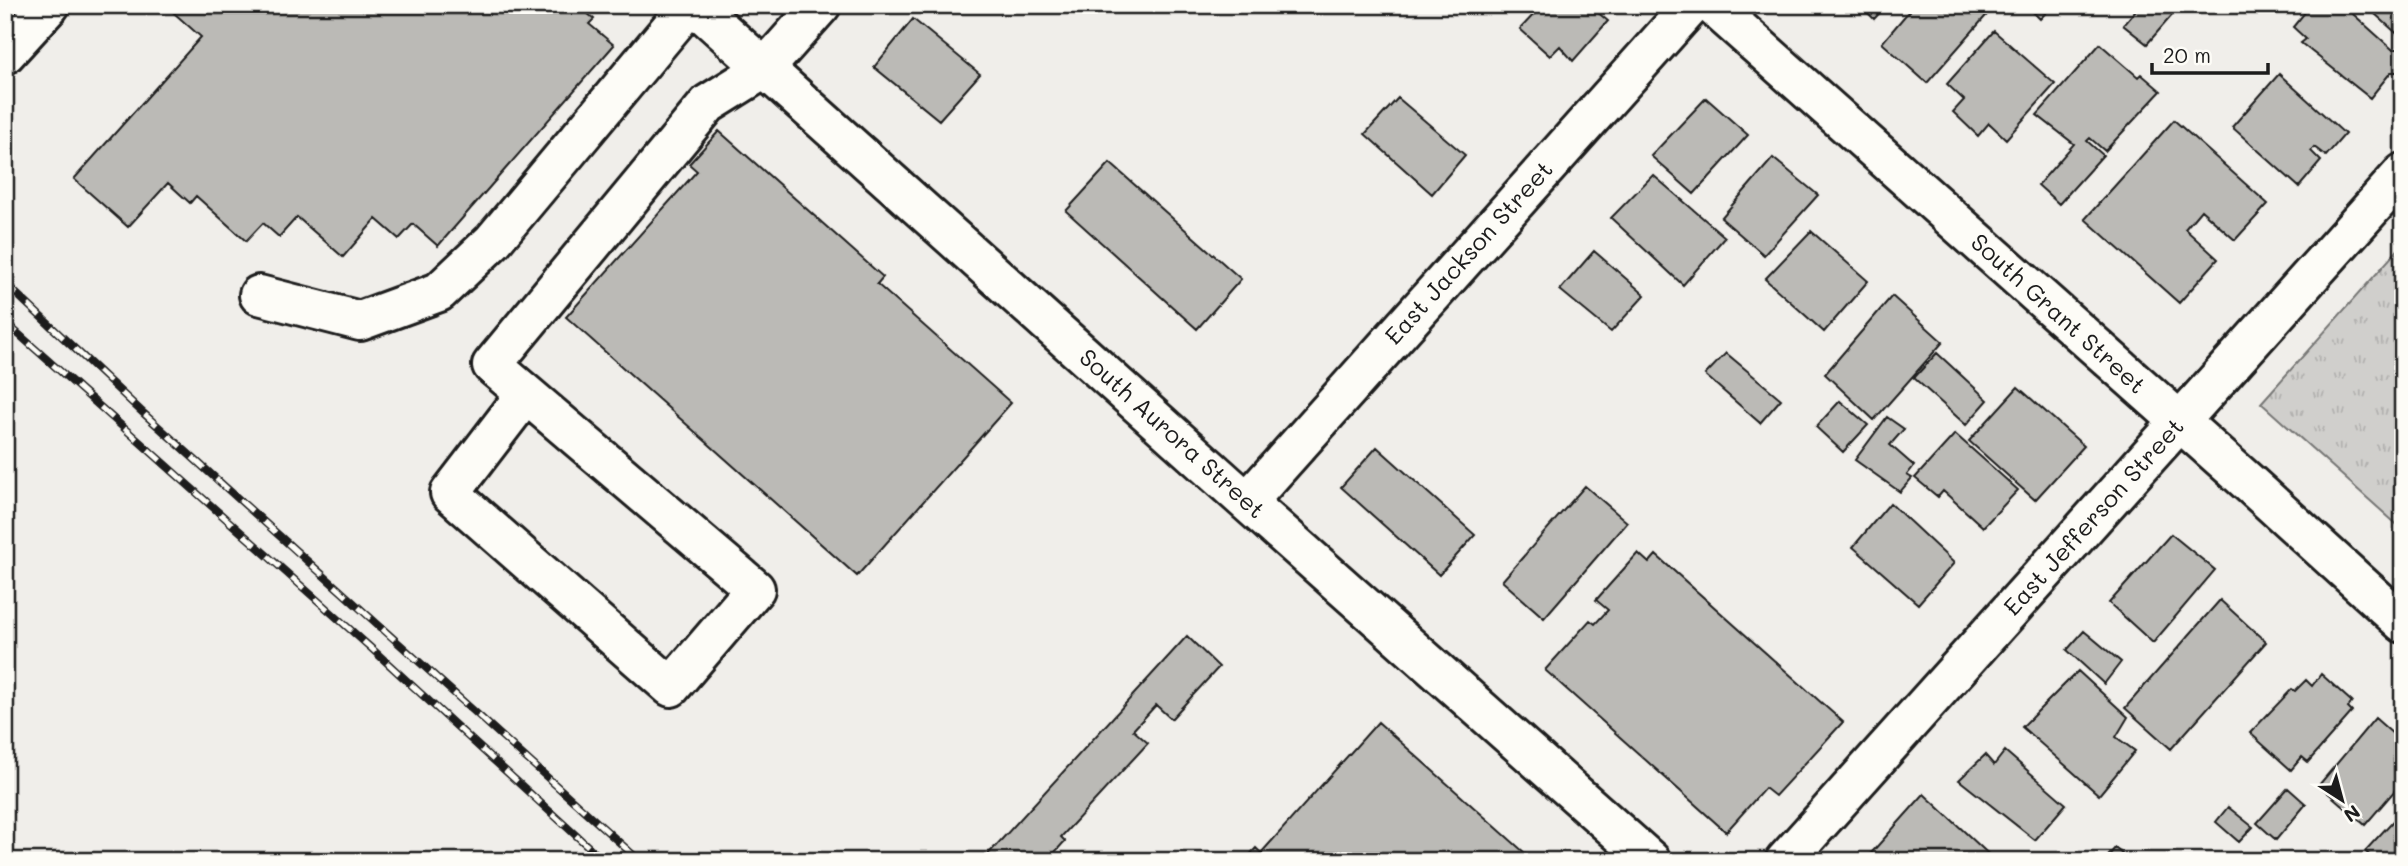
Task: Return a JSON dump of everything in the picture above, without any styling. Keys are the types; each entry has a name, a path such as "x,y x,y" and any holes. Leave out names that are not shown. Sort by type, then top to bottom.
{"street":[{"path":"5,54 50,5"},
{"path":"259,295 360,321 439,292 493,241 692,5"},
{"name":"South Aurora Street","path":"692,5 1651,861"},
{"path":"526,394 450,493 671,687 755,589 492,365 708,104 764,69 821,5"},
{"name":"East Jackson Street","path":"1247,502 1692,5"},
{"name":"South Grant Street","path":"1712,5 2249,483 2403,624"},
{"name":"East Jefferson Street","path":"1785,861 2403,173"}],"green space":[{"path":"2403,244 2403,530 2261,403"}],"building":[{"path":"165,5 578,5 594,19 589,24 614,45 438,246 413,224 399,239 376,219 343,257 297,217 279,237 263,223 246,241 196,196 190,203 168,183 128,227 74,179 201,37"},
{"path":"1531,5 1589,5 1608,21 1573,61 1560,46 1550,56 1520,29 1537,11"},
{"path":"1860,5 1887,5 1874,19"},
{"path":"1914,5 1985,5 1991,10 1927,83 1882,43"},
{"path":"2026,5 2053,5 2040,19"},
{"path":"2140,5 2181,5 2147,44 2123,25"},
{"path":"2304,5 2343,5 2392,49 2400,49 2402,72 2391,72 2370,98 2301,43 2306,39 2293,27 2307,10"},
{"path":"2365,5 2403,5 2403,39"},
{"path":"913,19 980,74 939,120 874,67"},
{"path":"1994,31 2055,84 2006,139 1989,123 1978,136 1953,112 1964,100 1947,84"},
{"path":"2100,44 2138,77 2141,74 2161,91 2105,151 2090,138 2087,141 2103,155 2059,204 2038,185 2074,144 2037,115"},
{"path":"2279,74 2345,134 2326,156 2314,147 2311,151 2321,161 2299,187 2232,127"},
{"path":"1398,98 1465,155 1432,194 1365,134"},
{"path":"1706,98 1748,135 1694,194 1651,156"},
{"path":"2174,120 2268,204 2235,240 2201,210 2185,229 2218,259 2179,303 2085,219"},
{"path":"719,131 883,277 877,284 1011,403 857,576 566,317 697,171 689,164"},
{"path":"1773,158 1818,195 1764,255 1721,218"},
{"path":"1110,163 1241,279 1197,329 1066,211"},
{"path":"1653,175 1725,237 1683,285 1611,218"},
{"path":"1811,231 1868,281 1824,332 1765,279"},
{"path":"1594,251 1645,295 1611,332 1560,290"},
{"path":"1892,296 1943,342 1874,420 1825,374"},
{"path":"1726,353 1781,399 1760,423 1705,375"},
{"path":"1937,353 1988,400 1966,425 1914,378"},
{"path":"2018,387 2084,446 2035,500 1969,441"},
{"path":"1840,401 1868,425 1843,452 1816,427"},
{"path":"1887,417 1904,429 1890,445 1914,466 1907,475 1912,478 1900,492 1855,460"},
{"path":"1955,434 2018,490 1983,527 1943,491 1938,497 1915,478"},
{"path":"1377,447 1475,535 1439,575 1341,487"},
{"path":"1585,486 1627,522 1544,618 1502,581"},
{"path":"1890,503 1954,563 1918,604 1853,547"},
{"path":"2171,534 2215,570 2153,643 2109,603"},
{"path":"1638,553 1649,563 1656,555 1843,722 1775,796 1765,788 1726,832 1545,670 1590,620 1595,624 1608,610 1596,600"},
{"path":"2220,600 2266,642 2171,749 2125,708"},
{"path":"2084,631 2121,662 2104,684 2067,650"},
{"path":"1187,636 1219,667 1171,719 1156,705 1133,730 1148,743 1061,837 1065,841 1047,861 982,861"},
{"path":"2078,671 2128,717 2116,737 2135,751 2099,795 2022,727"},
{"path":"2321,674 2352,702 2348,708 2352,712 2308,762 2302,757 2291,770 2250,733 2292,689 2295,691 2306,680 2312,686"},
{"path":"2375,718 2403,743 2403,781 2365,825 2319,785"},
{"path":"1378,722 1534,861 1244,861 1256,848 1261,853"},
{"path":"2005,751 2066,804 2035,840 1959,780 1985,755 1994,765"},
{"path":"2288,788 2306,804 2276,840 2257,823"},
{"path":"1924,794 1996,861 1864,861"},
{"path":"2228,807 2253,827 2239,842 2216,822"},
{"path":"2403,810 2403,861 2375,861 2365,851"},
{"path":"2115,848 2130,861 2104,861"}],"railway":[{"path":"5,283 141,411 640,861"},
{"path":"5,322 371,648 604,861"}]}
